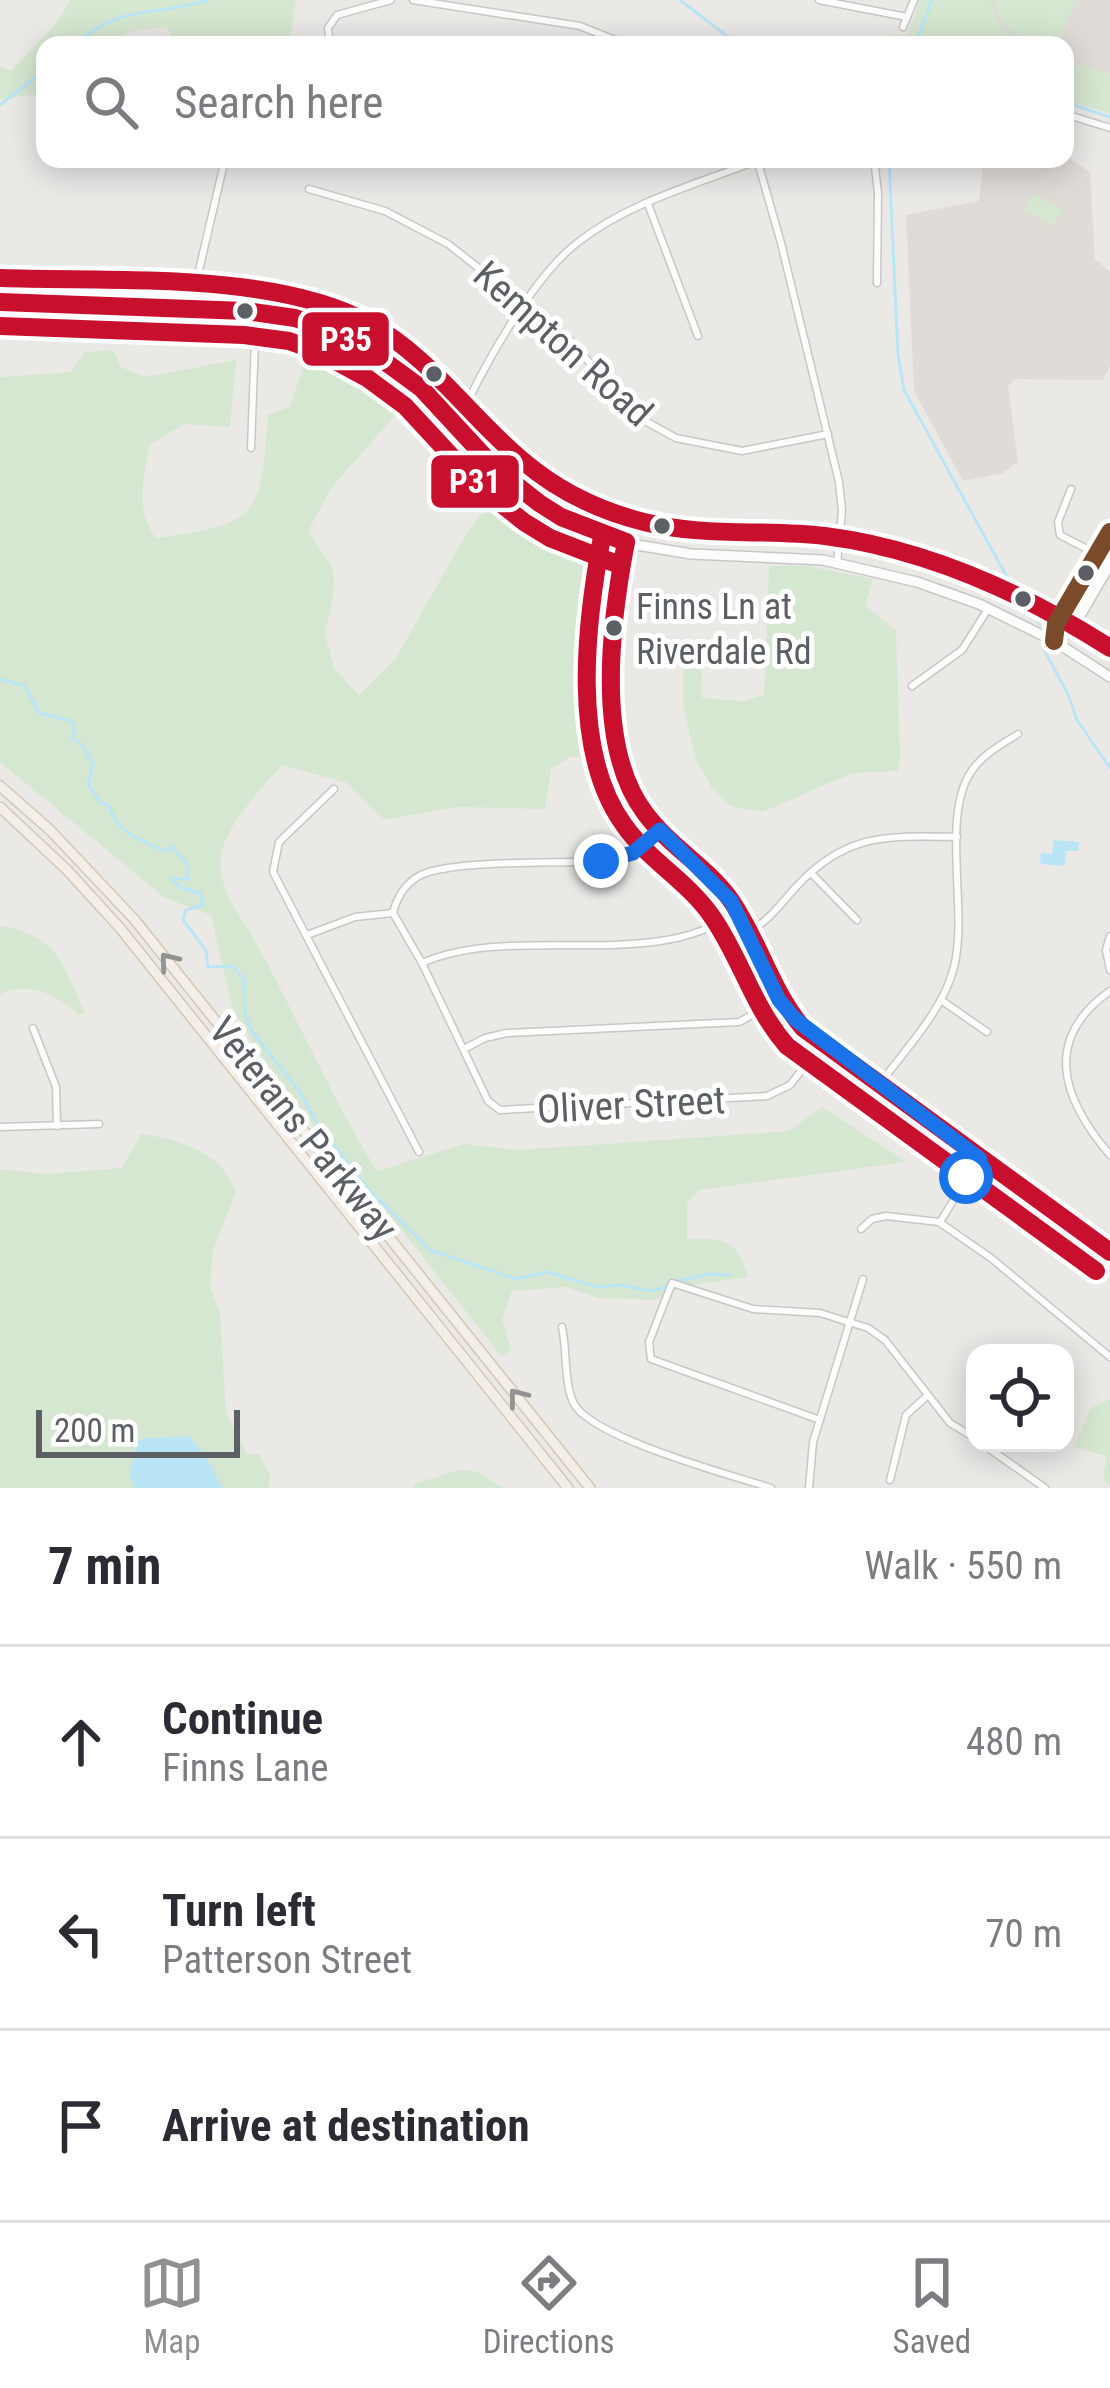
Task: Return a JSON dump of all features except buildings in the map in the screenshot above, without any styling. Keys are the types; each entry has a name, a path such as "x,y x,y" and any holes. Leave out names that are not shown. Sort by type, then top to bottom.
{"main road":[{"path":"0,302 256,312 310,323 357,344 421,388 496,469 561,517 626,542 676,552 797,557 917,582 1054,641 1110,677"},
{"path":"1054,641 1056,625 1110,532"},
{"path":"626,542 612,637 619,756 631,793 660,830 716,882 737,911 779,1000 823,1043 1110,1252"},
{"path":"1054,641 1070,634 1110,562"},
{"name":"Veterans Parkway","path":"0,786 50,830 134,919 590,1488"},
{"name":"Veterans Parkway","path":"0,807 120,928 568,1488"}],"street":[{"path":"329,36 328,28 337,15 391,0"},
{"path":"412,0 580,26 605,36"},
{"path":"819,0 907,17"},
{"path":"903,27 914,0"},
{"path":"1074,117 1110,128"},
{"path":"190,309 223,168"},
{"path":"456,427 525,301 580,240 648,204 739,168"},
{"path":"761,168 842,503 837,563"},
{"path":"875,168 877,283"},
{"name":"Kempton Road","path":"309,189 410,222 448,244 569,339 636,416 676,439 742,452 828,434"},
{"path":"648,204 698,336"},
{"path":"251,448 256,312"},
{"path":"1071,489 1058,532 1110,562"},
{"path":"912,686 962,650 988,609"},
{"path":"880,1084 941,1000 955,964 960,803 970,773 990,751 1018,734"},
{"path":"334,789 282,838 275,851 275,877 419,1152"},
{"path":"307,935 355,917 393,913 406,886 427,872 616,860 633,853 660,830"},
{"path":"748,932 772,916 811,872 840,850 868,839 958,838"},
{"path":"811,872 856,920"},
{"path":"422,963 460,950 674,939 709,928 737,911"},
{"name":"Oliver Street","path":"393,913 491,1106 517,1111 766,1096 790,1085 823,1043"},
{"path":"1110,936 1106,950 1110,970"},
{"path":"1110,991 1070,1037 1064,1054 1075,1105 1110,1155"},
{"path":"464,1049 507,1033 739,1022 779,1000"},
{"path":"941,1000 987,1032"},
{"path":"34,1028 56,1087 57,1126"},
{"path":"0,1126 99,1124"},
{"path":"939,1222 980,1159"},
{"path":"861,1229 872,1219 886,1216 939,1222 981,1250 1110,1357"},
{"path":"809,1488 809,1456 863,1279"},
{"path":"820,1420 651,1358 650,1342 672,1282 753,1309 820,1313 851,1322 885,1340 950,1423 966,1433"},
{"path":"562,1327 573,1401 582,1415 601,1428 771,1488"},
{"path":"890,1480 906,1415 927,1396"},
{"path":"994,1452 1046,1488"}],"shaded area":[{"path":"990,0 1110,0 1110,74 1074,63 1074,36 1011,36 994,22"},
{"path":"1074,162 1090,172 1095,259 1110,272 1110,365 1103,380 1016,379 1008,386 1018,462 1003,473 963,481 914,391 906,215 979,201 983,168 1074,168"}],"green space":[{"path":"71,0 296,0 290,36 172,36 167,27 122,36 44,36"},
{"path":"920,0 990,0 995,16 1013,36 907,36"},
{"path":"993,0 1075,0 1062,36 1019,36"},
{"path":"36,45 36,94 0,99 0,67 11,71"},
{"path":"1074,63 1110,74 1110,113 1074,103"},
{"path":"1033,193 1063,209 1054,226 1024,210"},
{"path":"313,336 379,367 413,395 332,487 308,531 333,569 334,592 325,634 334,668 359,695 396,658 468,531 502,488 611,550 600,630 603,763 572,756 551,769 545,809 457,807 383,820 347,783 282,765 245,808 224,845 221,869 226,891 377,1171 464,1144 519,1150 789,1131 822,1107 907,1162 699,1190 687,1203 687,1239 727,1243 739,1255 748,1277 686,1286 654,1300 598,1298 566,1287 512,1291 502,1319 511,1350 502,1357 393,1219 376,1210 252,1043 232,1007 211,915 165,898 0,762 0,377 71,372 85,352 113,350 121,367 145,377 236,360 230,427 185,424 150,444 143,505 156,538 217,527 249,509 262,474 268,414 290,407"},
{"path":"769,566 807,566 873,579 865,606 896,630 900,755 898,771 852,773 763,812 732,807 712,788 696,760 683,706 684,640 701,640 702,698 743,701 764,695"},
{"path":"0,926 46,944 64,967 85,1013 79,1015 32,989 0,994"},
{"path":"141,1134 185,1144 210,1157 236,1192 213,1250 210,1287 220,1314 226,1413 247,1454 259,1454 270,1474 269,1488 0,1488 0,1169 45,1174 122,1168"},
{"path":"1110,1399 1110,1485 1103,1481 1106,1456 1074,1447 1091,1408"},
{"path":"460,1470 475,1471 504,1488 413,1488 416,1483"}],"water":[{"path":"1054,840 1079,842 1078,851 1066,851 1065,866 1040,864 1041,853 1052,854"},
{"path":"188,1436 204,1453 223,1488 136,1488 129,1476 139,1439"}],"waterway":[{"path":"86,36 124,17 208,0"},
{"path":"680,0 727,36"},
{"path":"918,36 932,0"},
{"path":"0,105 36,77"},
{"path":"1074,105 1110,117"},
{"path":"889,168 898,355 904,390 1013,588 1039,624"},
{"path":"1044,650 1077,720 1110,768"},
{"path":"0,679 25,686 39,713 71,721 72,738 93,763 88,784 124,830 163,851 172,847 187,863 188,879 172,879 181,888 200,893 203,905 186,910 183,920 206,950 208,967 232,966 244,979 245,1015 253,1033 370,1191 430,1250 516,1279 547,1272 598,1287 620,1285 652,1291 665,1287"},
{"path":"678,1281 729,1275"}],"transit line":[{"path":"1,278 189,282 285,294 328,306 390,336 523,461 595,506 666,527 825,536 901,551 1009,592 1110,648"},
{"name":"P35","path":"0,302 246,311 295,318 327,329 380,358 421,388 496,469 539,503 561,517 626,542"},
{"name":"P31","path":"0,326 244,335 289,341 317,351 367,378 405,406 480,487 524,522 550,538 617,564"},
{"path":"1054,641 1056,624 1110,532"},
{"name":"P31","path":"602,537 588,646 589,724 607,795 624,825 713,918 787,1046 1096,1271"},
{"name":"P35","path":"626,542 612,644 613,718 618,753 645,813 730,899 803,1028 1110,1252"}],"place":[{"name":"Finns Ln at Riverdale Rd","path":"614,628"}],"route":[{"path":"601,861 633,853 660,830 731,901 779,1000 795,1019 980,1159 966,1177"}]}
